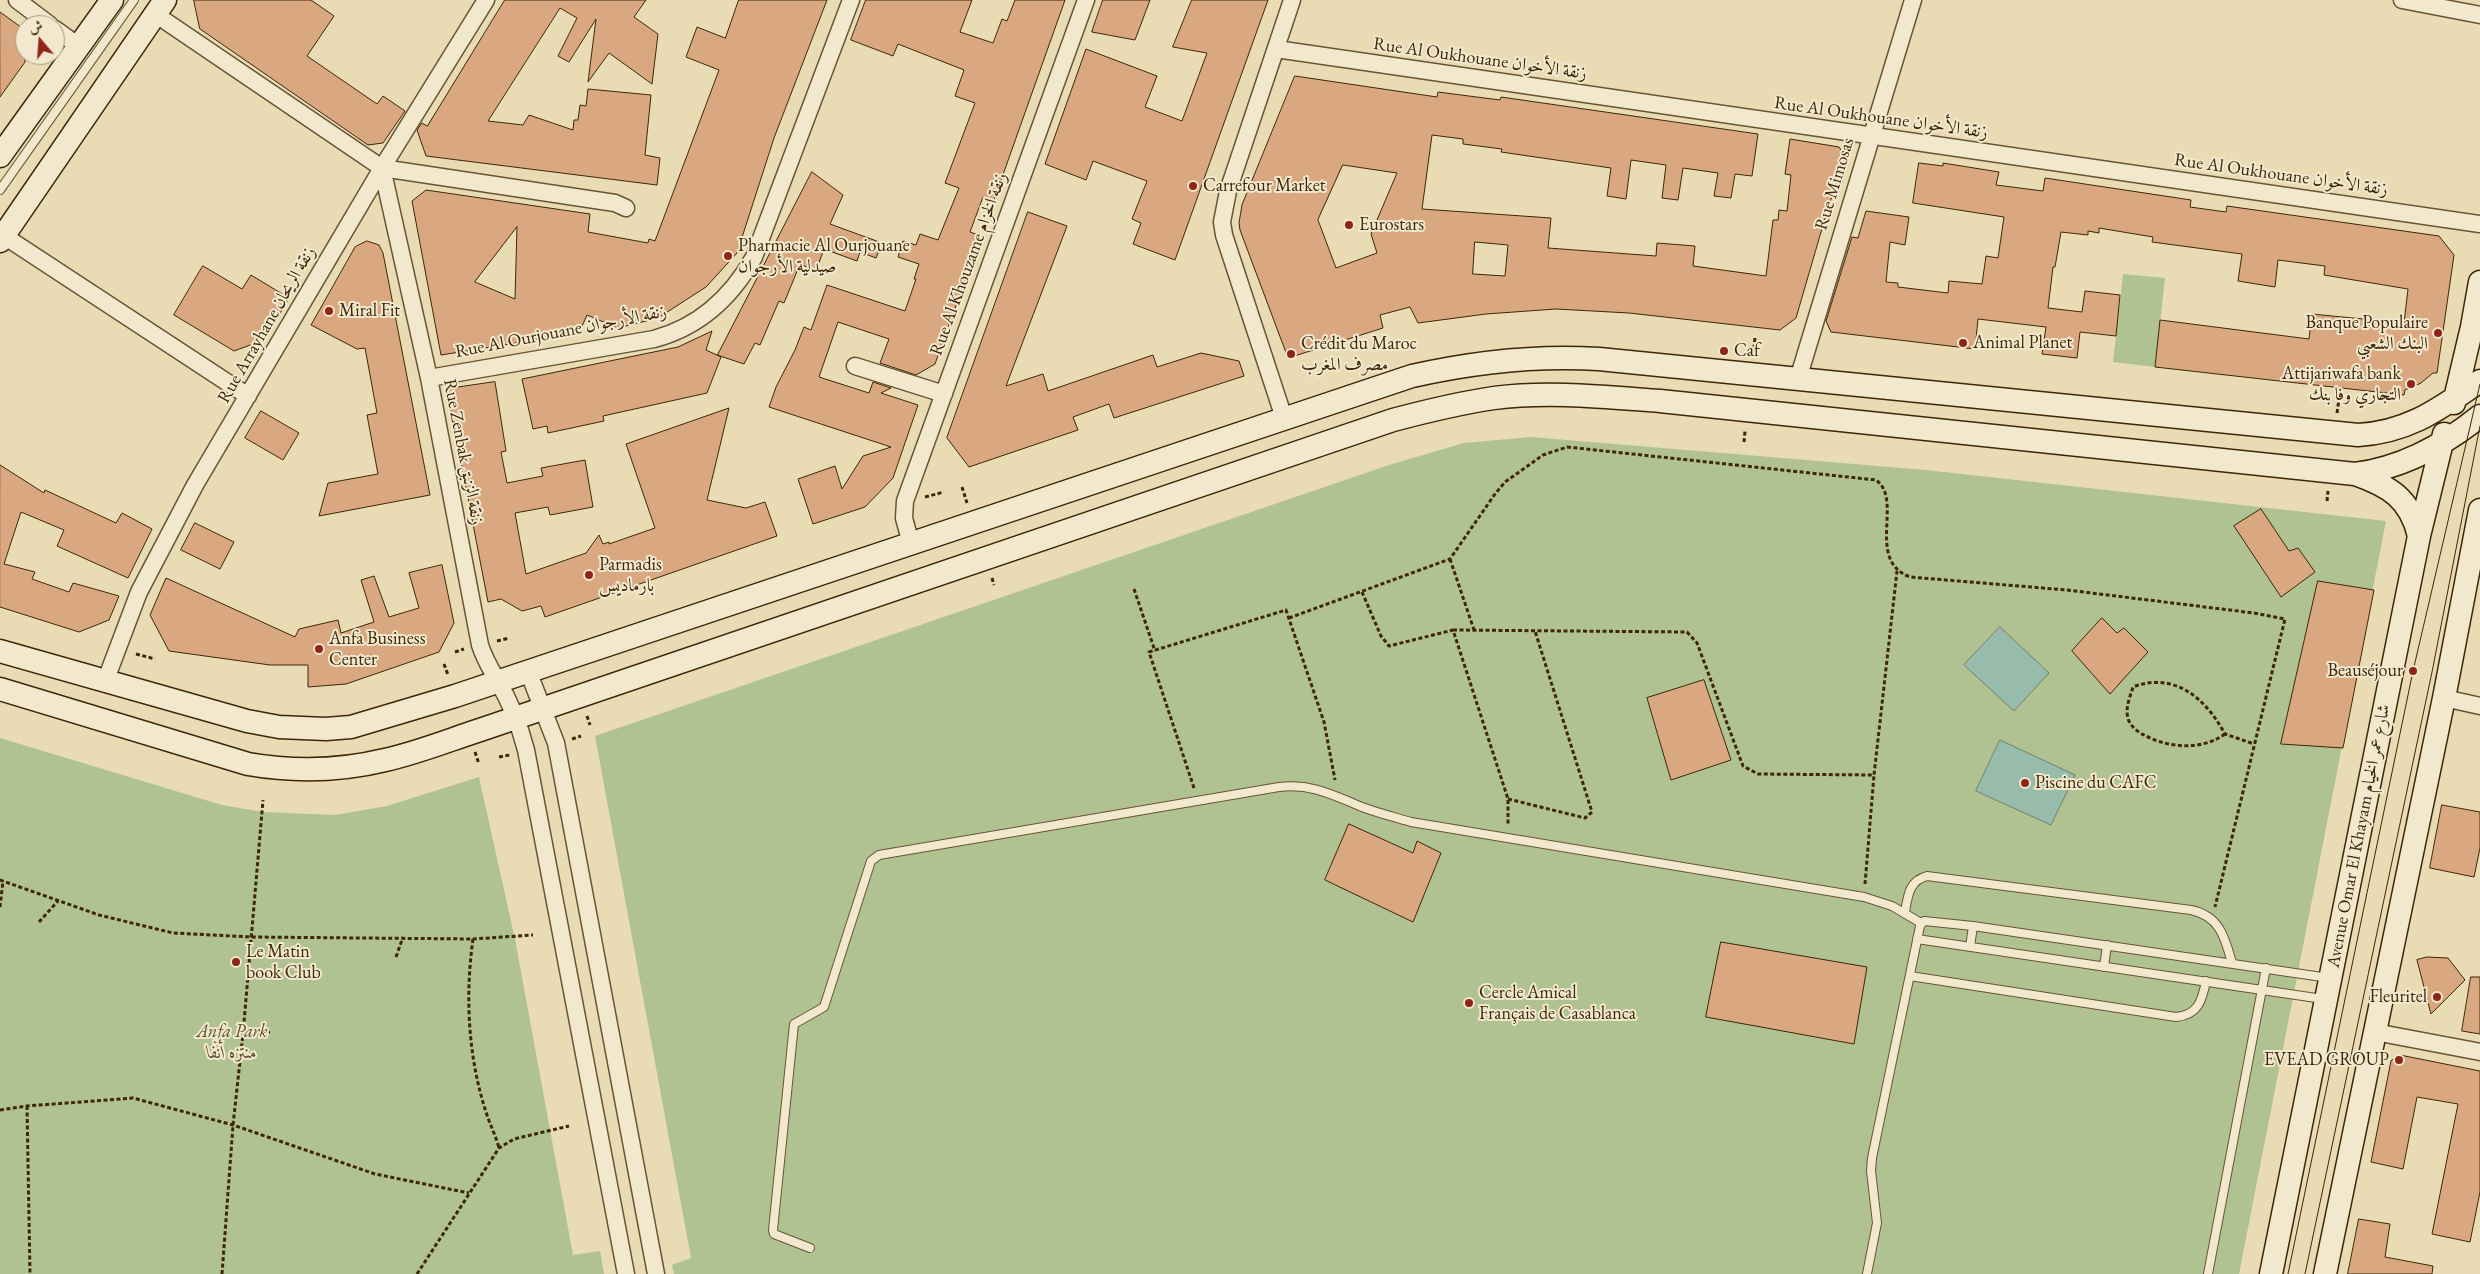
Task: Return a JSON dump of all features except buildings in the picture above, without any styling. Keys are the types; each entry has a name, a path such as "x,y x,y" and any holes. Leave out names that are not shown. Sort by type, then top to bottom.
{"main road":[{"path":"0,156 112,0"},
{"path":"2,239 160,7"},
{"name":"Avenue Omar El Khayam شارع عمر الخيام","path":"2271,1274 2419,536 2441,444 2455,398 2472,327 2480,282"},
{"path":"0,651 247,721 279,727 326,729 374,721 912,544 1412,376 1472,363 1539,357 1599,359 2358,434 2398,428 2419,420 2480,381"},
{"path":"0,689 227,758 256,765 330,769 387,760 1393,420 1450,406 1496,398 1561,396 1660,401 2355,474 2378,483 2398,495 2410,512 2419,536"},
{"path":"2355,474 2392,465 2421,454 2441,444 2480,416"},
{"path":"2325,1274 2444,698 2480,510"}],"street":[{"path":"17,0 37,15"},
{"name":"Rue Arrayhane زنقة الريحان","path":"104,682 153,562 195,485 382,168 486,0"},
{"name":"Rue Al Ourjouane زنقة الأرجوان","path":"429,378 654,339 672,334 690,325 720,304 743,276 754,257 851,0"},
{"name":"Rue Al Khouzame زنقة الخزام","path":"912,544 904,518 904,504 1086,0"},
{"path":"1284,418 1224,236 1222,222 1228,191 1292,0"},
{"name":"Rue Mimosas","path":"1798,379 1870,136 1914,0"},
{"path":"2402,0 2480,14"},
{"path":"160,7 382,168 615,203 626,208"},
{"path":"65,36 80,47"},
{"name":"Rue Al Oukhouane زنقة الأخوان","path":"1276,48 2480,224"},
{"name":"Rue Zenbak زنقة الزنبق","path":"382,168 429,378 480,645 489,668 498,681 515,717 528,760 626,1274"},
{"path":"2,239 248,396"},
{"path":"855,366 944,394"},
{"path":"528,671 556,743 656,1274"},
{"path":"2444,698 2480,706"},
{"path":"2375,1032 2480,1052"}],"lane":[{"path":"0,190 134,0"},
{"path":"810,1248 774,1234 773,1230 794,1024 824,1007 871,860 878,855 1198,800 1291,786 1314,787 1363,807 1404,820 1507,839 1864,897 1905,912 1921,923"},
{"path":"1905,912 1910,887 1914,881 1927,876 2191,910 2212,919 2222,931 2232,963"},
{"path":"1921,923 1928,920 2266,968 2328,989"},
{"path":"1867,1274 1877,1223 1871,1177 1872,1158 1921,923"},
{"path":"1970,947 1973,926"},
{"path":"1917,939 2263,990 2328,989"},
{"path":"2104,967 2107,945"},
{"path":"2208,1274 2266,968"},
{"path":"1910,976 2176,1017 2192,1012 2198,1007 2206,982"}],"path":[{"path":"1753,358 1755,338"},
{"path":"1289,618 1450,559 1494,494 1505,482 1529,462 1556,449 1566,447 1876,480 1884,488 1888,554 1898,570 1917,578 2067,590 2254,613 2285,619 2212,919"},
{"path":"962,487 968,507"},
{"path":"919,499 944,492"},
{"path":"1450,559 1474,630"},
{"path":"1864,897 1874,775 1898,570"},
{"path":"1134,589 1155,651"},
{"path":"1362,592 1380,636 1389,646 1452,630 1687,632 1697,642 1743,766 1758,774 1874,775"},
{"path":"1198,800 1148,652 1286,610 1324,722 1337,796"},
{"path":"1452,630 1508,799 1507,839"},
{"path":"1508,799 1584,818 1592,812 1535,631"},
{"path":"491,642 509,638"},
{"path":"136,654 155,659"},
{"path":"444,664 450,680"},
{"path":"2225,734 2217,740 2174,747 2159,743 2138,732 2128,720 2128,705 2133,687 2145,683 2184,688 2214,713 2225,734 2254,744"},
{"path":"222,1274 233,1124 252,937 263,800"},
{"path":"0,907 1,880 99,915 173,933 252,937 474,939 533,935"},
{"path":"39,922 58,901"},
{"path":"396,957 403,937"},
{"path":"474,939 470,972 471,1044 486,1112 499,1148"},
{"path":"243,1034 270,1032"},
{"path":"0,1110 27,1106 133,1098 233,1124 375,1174 469,1193"},
{"path":"27,1106 30,1274"},
{"path":"417,1274 499,1148 514,1139 570,1126"}],"green space":[{"path":"2123,274 2165,278 2155,367 2113,362"},
{"name":"Cercle Amical Français de Casablanca","path":"1531,437 1926,470 2386,521 2239,1274 674,1274 672,1265 691,1258 595,736 1389,465 1464,443"},
{"name":"Anfa Park منتزه أنفا","path":"0,738 222,805 263,812 335,815 387,806 479,777 515,939 573,1255 600,1251 604,1274 0,1274"}],"shaded area":[{"path":"2000,627 2049,673 2014,711 1964,665"},
{"name":"Piscine du CAFC","path":"2000,740 2075,775 2051,825 1976,791"}],"tram line":[{"path":"2288,1274 2413,671 2480,384"},
{"path":"2305,1274 2432,672 2480,426"}],"place":[{"name":"Carrefour Market","path":"1193,186"},
{"name":"Eurostars","path":"1349,225"},
{"name":"Pharmacie Al Ourjouane صيدلية الأرجوان","path":"728,256"},
{"name":"Miral Fit","path":"329,311"},
{"name":"Banque Populaire البنك الشعبي","path":"2438,333"},
{"name":"Animal Planet","path":"1963,343"},
{"name":"Caf","path":"1724,351"},
{"name":"Crédit du Maroc مصرف المغرب","path":"1291,354"},
{"name":"Attijariwafa bank التجاري وفا بنك","path":"2411,384"},
{"name":"Parmadis بارماديس","path":"589,575"},
{"name":"Anfa Business Center","path":"319,649"},
{"name":"Beauséjour","path":"2413,671"},
{"name":"Piscine du CAFC","path":"2025,783"},
{"name":"Le Matin book Club","path":"236,962"},
{"name":"Fleuritel","path":"2437,997"},
{"name":"Cercle Amical Français de Casablanca","path":"1469,1003"},
{"name":"EVEAD GROUP","path":"2399,1060"}]}
